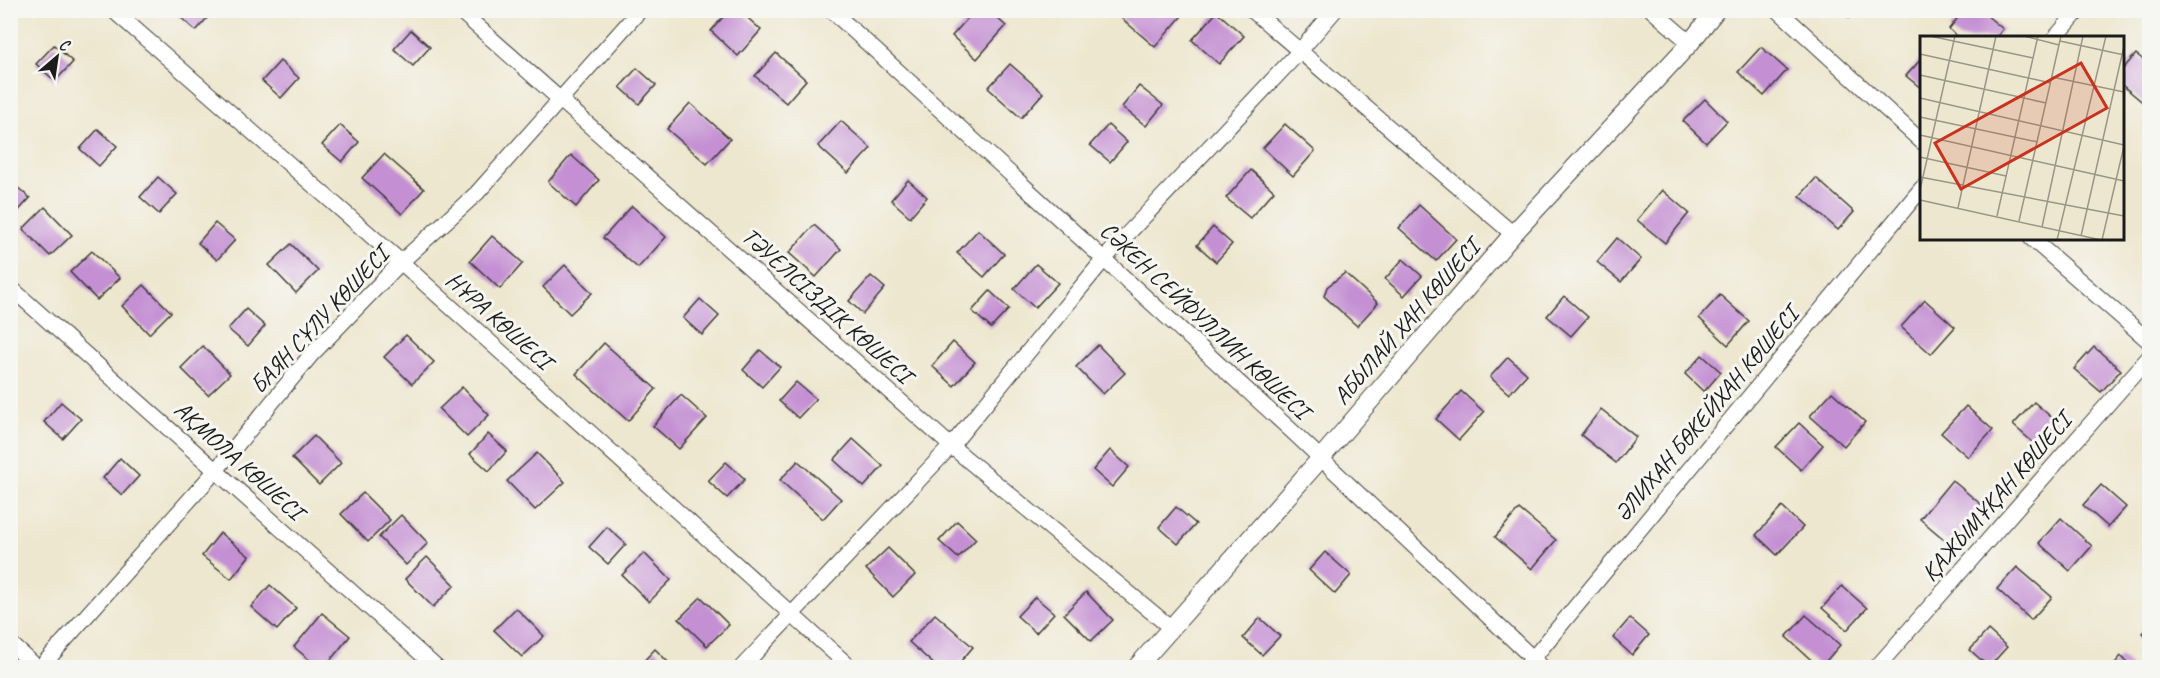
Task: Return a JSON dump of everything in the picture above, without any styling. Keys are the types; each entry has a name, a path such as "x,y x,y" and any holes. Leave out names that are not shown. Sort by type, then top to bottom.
{"street":[{"name":"НҰРА КӨШЕСІ","path":"113,10 401,262 850,668"},
{"name":"ТӘУЕЛСІЗДІК КӨШЕСІ","path":"459,10 951,446 1170,627"},
{"name":"БАЯН СҰЛУ КӨШЕСІ","path":"39,668 217,470 311,355 401,262 477,194 640,10"},
{"name":"СӘКЕН СЕЙФУЛЛИН КӨШЕСІ","path":"831,10 1105,258 1321,458 1534,664"},
{"path":"1252,10 1513,234"},
{"path":"741,668 951,446 1105,258 1299,52 1335,10"},
{"path":"1652,10 1690,43"},
{"name":"АБЫЛАЙ ХАН КӨШЕСІ","path":"1136,668 1321,458 1513,234 1690,43 1716,10"},
{"path":"1778,10 1920,140"},
{"path":"2057,36 2079,10"},
{"name":"ӘЛИХАН БӨКЕЙХАН КӨШЕСІ","path":"1534,664 1920,190"},
{"path":"2033,240 2150,342"},
{"name":"АҚМОЛА КӨШЕСІ","path":"10,287 437,668"},
{"name":"ҚАЖЫМҰҚАН КӨШЕСІ","path":"1876,668 2150,356"},
{"path":"10,643 39,668"}],"building":[{"path":"176,10 214,10 196,31 175,12"},
{"path":"729,10 739,10 761,30 738,56 711,31"},
{"path":"975,10 988,10 1006,26 977,59 952,36"},
{"path":"1126,10 1187,10 1155,47 1120,17"},
{"path":"1841,10 1857,10 1850,18"},
{"path":"1964,10 1980,10 2003,29 1998,36 1957,36 1949,29"},
{"path":"1217,12 1244,36 1219,64 1192,40"},
{"path":"411,30 430,47 413,66 394,49"},
{"path":"54,45 73,62 55,81 36,64"},
{"path":"1761,47 1787,70 1764,96 1738,72"},
{"path":"776,53 806,80 786,103 755,76"},
{"path":"2136,54 2150,65 2150,101 2146,105 2124,87 2124,68"},
{"path":"1920,60 1920,87 1906,76"},
{"path":"280,61 299,78 281,98 262,81"},
{"path":"1010,64 1043,93 1021,118 988,88"},
{"path":"637,68 656,85 639,104 620,87"},
{"path":"1139,86 1163,105 1146,126 1122,107"},
{"path":"1705,99 1727,121 1706,143 1683,121"},
{"path":"690,103 730,139 707,164 667,129"},
{"path":"841,121 871,148 848,173 818,146"},
{"path":"1285,124 1315,151 1293,176 1263,148"},
{"path":"340,125 359,142 342,162 322,145"},
{"path":"1108,125 1127,142 1110,162 1090,145"},
{"path":"98,129 117,146 99,166 80,149"},
{"path":"384,154 424,189 402,214 362,178"},
{"path":"571,155 599,180 576,207 548,182"},
{"path":"1251,170 1274,191 1250,218 1226,198"},
{"path":"158,177 177,194 159,214 140,197"},
{"path":"1816,178 1854,212 1838,230 1800,196"},
{"path":"908,180 927,197 910,217 891,200"},
{"path":"10,181 30,198 12,218 10,216"},
{"path":"1662,190 1689,213 1665,243 1637,220"},
{"path":"1419,205 1456,239 1436,261 1399,228"},
{"path":"632,206 666,237 638,268 603,238"},
{"path":"45,207 72,235 50,256 23,229"},
{"path":"215,223 235,240 217,260 198,243"},
{"path":"814,225 841,249 816,277 789,253"},
{"path":"1213,227 1232,244 1216,262 1197,245"},
{"path":"978,230 1004,254 984,277 957,253"},
{"path":"492,236 523,263 500,289 470,261"},
{"path":"1617,238 1641,259 1621,282 1597,262"},
{"path":"291,244 318,271 296,293 269,265"},
{"path":"92,251 120,278 97,300 70,272"},
{"path":"1403,259 1422,276 1404,296 1385,279"},
{"path":"1036,264 1058,283 1035,308 1014,289"},
{"path":"565,265 592,293 570,314 543,287"},
{"path":"1345,273 1378,303 1357,326 1324,296 1327,287"},
{"path":"871,276 885,288 863,314 849,301"},
{"path":"144,285 171,312 149,334 122,306"},
{"path":"990,291 1009,309 991,328 972,311"},
{"path":"1720,295 1749,321 1728,345 1699,318"},
{"path":"1564,296 1588,317 1571,336 1547,316"},
{"path":"700,299 719,316 702,335 683,318"},
{"path":"1925,300 1955,327 1931,354 1901,327"},
{"path":"246,309 265,326 248,346 228,329"},
{"path":"406,335 434,362 412,384 384,357"},
{"path":"953,342 975,362 954,386 932,366"},
{"path":"604,343 656,389 628,421 576,374"},
{"path":"1098,345 1125,373 1103,394 1076,367"},
{"path":"203,346 230,374 208,395 181,368"},
{"path":"2094,347 2121,370 2101,392 2074,369"},
{"path":"760,350 780,367 762,387 743,370"},
{"path":"1702,355 1721,372 1704,392 1685,374"},
{"path":"1508,357 1527,374 1509,394 1490,377"},
{"path":"796,382 816,399 798,418 779,401"},
{"path":"462,387 489,415 467,437 439,409"},
{"path":"1461,391 1484,412 1459,440 1436,419"},
{"path":"1832,392 1865,422 1844,446 1810,416"},
{"path":"681,395 707,418 679,449 653,426"},
{"path":"61,402 81,419 63,439 44,422"},
{"path":"2034,402 2058,423 2037,446 2013,425"},
{"path":"1966,406 1993,430 1968,457 1941,433"},
{"path":"1601,409 1636,437 1616,463 1581,435"},
{"path":"1799,423 1823,445 1801,470 1776,447"},
{"path":"488,434 507,451 489,471 470,454"},
{"path":"314,436 341,463 319,485 292,458"},
{"path":"853,439 883,466 864,487 834,460"},
{"path":"1110,450 1129,467 1112,487 1093,470"},
{"path":"537,453 565,482 535,510 507,481"},
{"path":"120,458 139,476 122,495 103,478"},
{"path":"798,461 841,499 823,519 780,480"},
{"path":"726,462 745,479 727,498 708,481"},
{"path":"1952,480 1984,507 1952,546 1920,519"},
{"path":"2101,485 2126,507 2108,527 2083,505"},
{"path":"363,493 390,520 368,542 341,514"},
{"path":"1176,507 1196,524 1178,544 1159,527"},
{"path":"1782,507 1803,527 1777,555 1756,535"},
{"path":"1519,509 1556,540 1532,569 1495,537"},
{"path":"401,515 428,543 406,565 379,537"},
{"path":"2061,518 2092,546 2070,571 2039,543"},
{"path":"957,521 976,539 958,558 939,541"},
{"path":"607,527 626,544 608,564 589,547"},
{"path":"220,533 249,556 231,579 202,556"},
{"path":"888,548 915,575 893,597 866,569"},
{"path":"1325,552 1351,575 1335,594 1309,570"},
{"path":"644,553 671,580 649,602 622,575"},
{"path":"427,557 455,585 433,607 405,579"},
{"path":"2017,567 2052,597 2031,620 1997,589"},
{"path":"270,585 296,608 277,630 251,607"},
{"path":"1842,586 1867,608 1847,630 1822,608"},
{"path":"1086,592 1113,620 1091,641 1064,614"},
{"path":"701,597 729,625 707,646 679,619"},
{"path":"1035,597 1054,613 1036,633 1017,616"},
{"path":"516,608 544,636 522,657 494,630"},
{"path":"322,613 350,636 324,668 319,668 294,647"},
{"path":"935,614 973,647 955,668 938,668 909,642"},
{"path":"1806,615 1840,645 1820,668 1786,637"},
{"path":"1260,618 1280,636 1262,655 1243,638"},
{"path":"1630,618 1649,635 1632,655 1613,638"},
{"path":"2150,625 2150,640 2142,633"},
{"path":"1988,630 2007,647 1989,667 1970,650"},
{"path":"655,649 674,668 637,668"},
{"path":"2121,656 2133,668 2111,668"}]}
